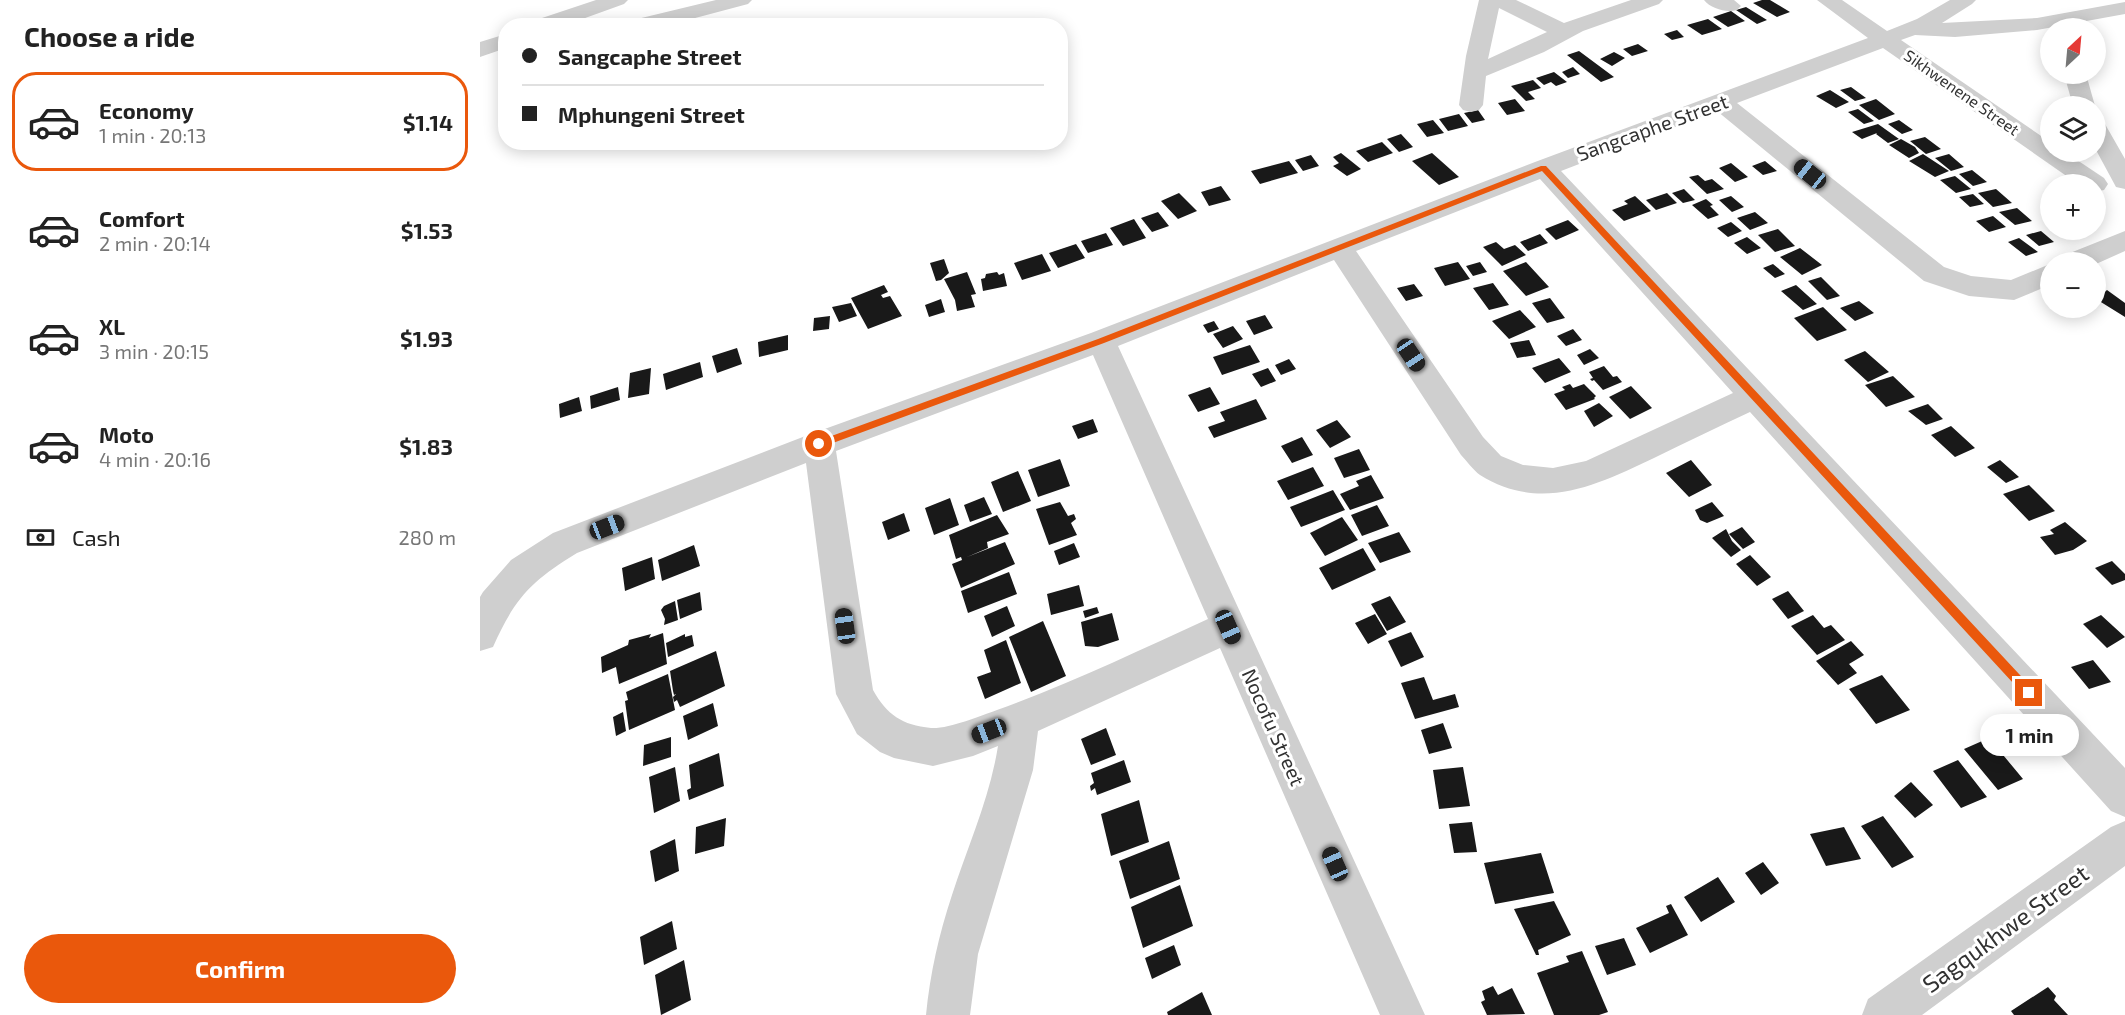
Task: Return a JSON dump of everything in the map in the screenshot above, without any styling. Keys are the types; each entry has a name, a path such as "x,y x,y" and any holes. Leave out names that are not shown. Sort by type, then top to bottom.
{"street":[{"path":"564,18 617,0"},
{"path":"668,18 741,0"},
{"path":"1470,105 1490,0"},
{"path":"1499,0 1564,32"},
{"path":"1475,72 1564,32 1652,0"},
{"name":"Sikhwenene Street","path":"1828,0 2079,174"},
{"name":"Sangcaphe Street","path":"480,635 489,612 505,588 532,563 565,543 819,444 1101,341 1544,168 1925,24 1965,0"},
{"path":"1912,28 1955,30 2037,24 2070,15 2125,8"},
{"path":"480,50 498,43"},
{"path":"1721,102 1934,274 1969,286 2014,290 2040,278"},
{"path":"2106,147 2125,182"},
{"path":"1544,168 2125,797"},
{"name":"Sikhwenene Street","path":"2106,193 2125,206"},
{"path":"2098,252 2125,240"},
{"path":"1340,248 1472,446 1490,465 1520,478 1552,481 1591,473 1756,396"},
{"name":"Nocofu Street","path":"1101,341 1403,1015"},
{"path":"819,444 855,694 870,721 894,739 933,747 973,737 1054,707 1228,627"},
{"path":"948,1015 950,982 957,943 1012,775 1021,718"},
{"name":"Sagqukhwe Street","path":"1884,1015 2125,841"}],"building":[{"path":"1770,0 1790,12 1777,17 1753,3"},
{"path":"1746,7 1767,20 1757,24 1736,10"},
{"path":"1731,11 1745,21 1728,27 1713,17"},
{"path":"1708,19 1722,29 1702,35 1687,25"},
{"path":"1677,30 1684,37 1672,40 1664,34"},
{"path":"1638,44 1648,51 1632,56 1623,49"},
{"path":"1579,51 1614,77 1601,82 1567,55"},
{"path":"1614,52 1625,58 1612,66 1600,59"},
{"path":"1573,67 1580,74 1568,78 1562,72"},
{"path":"1554,72 1567,82 1556,86 1551,82 1544,85 1536,78"},
{"path":"1533,80 1541,88 1528,92 1535,99 1526,101 1511,86"},
{"path":"1851,87 1866,98 1855,101 1840,90"},
{"path":"1830,90 1849,102 1836,108 1816,96"},
{"path":"1515,99 1525,111 1507,115 1498,103"},
{"path":"1876,99 1895,114 1879,120 1859,105"},
{"path":"1858,109 1874,121 1864,124 1848,112"},
{"path":"1478,110 1485,120 1472,123 1464,113"},
{"path":"1459,114 1468,126 1448,131 1439,119"},
{"path":"1433,120 1444,133 1427,137 1417,124"},
{"path":"1899,120 1913,130 1902,134 1888,124"},
{"path":"1878,124 1899,139 1888,143 1877,133 1862,139 1852,132"},
{"path":"1401,134 1413,147 1399,152 1387,139"},
{"path":"1925,137 1941,149 1926,154 1910,141"},
{"path":"1901,139 1915,147 1919,153 1909,158 1889,145"},
{"path":"1382,142 1393,153 1368,162 1356,151"},
{"path":"1341,153 1361,169 1347,176 1333,166 1339,163 1333,157"},
{"path":"1432,153 1459,177 1439,185 1412,161"},
{"path":"1923,154 1949,171 1935,177 1909,161"},
{"path":"1949,154 1964,167 1951,171 1935,158"},
{"path":"1311,155 1319,166 1303,171 1295,160"},
{"path":"1289,161 1298,173 1260,184 1251,171"},
{"path":"1765,161 1777,171 1763,175 1752,166"},
{"path":"1731,163 1748,177 1735,182 1719,168"},
{"path":"1972,170 1987,182 1973,186 1959,174"},
{"path":"1698,175 1705,181 1712,179 1724,189 1707,194 1689,177"},
{"path":"1955,176 1971,189 1956,193 1940,180"},
{"path":"1221,186 1231,200 1209,206 1201,192"},
{"path":"1684,189 1695,200 1683,203 1672,193"},
{"path":"1996,189 2012,203 1993,207 1978,193"},
{"path":"1179,193 1197,211 1178,219 1161,201"},
{"path":"1667,193 1677,203 1656,210 1646,200"},
{"path":"1973,194 1984,204 1970,207 1959,197"},
{"path":"1635,196 1651,211 1624,221 1612,210 1628,204 1624,201"},
{"path":"1731,196 1744,207 1732,212 1719,200"},
{"path":"1706,199 1719,215 1708,219 1692,205"},
{"path":"2017,208 2032,221 2015,225 1999,212"},
{"path":"1158,212 1169,226 1152,232 1141,218"},
{"path":"1755,212 1768,223 1750,230 1737,218"},
{"path":"1993,216 2006,227 1989,232 1976,221"},
{"path":"1134,219 1146,238 1123,246 1110,228"},
{"path":"1568,220 1579,230 1556,240 1545,229"},
{"path":"1731,222 1742,231 1728,237 1717,228"},
{"path":"1778,229 1795,246 1775,252 1758,235"},
{"path":"2040,231 2040,240 2054,242 2039,246 2026,235"},
{"path":"1106,233 1113,245 1088,253 1081,241"},
{"path":"1540,234 1548,243 1528,251 1520,242"},
{"path":"1747,237 1761,248 1747,254 1734,243"},
{"path":"2019,238 2038,252 2026,256 2008,242"},
{"path":"1496,242 1504,249 1515,245 1526,255 1502,266 1483,247"},
{"path":"1076,244 1085,258 1058,268 1049,253"},
{"path":"1800,248 1822,265 1802,275 1780,257"},
{"path":"1042,254 1051,271 1022,280 1014,263"},
{"path":"944,259 949,273 936,281 930,263"},
{"path":"1458,262 1470,279 1445,286 1434,268"},
{"path":"1480,262 1487,272 1473,276 1466,266"},
{"path":"1526,262 1549,287 1526,296 1503,271"},
{"path":"1773,264 1785,274 1775,278 1763,268"},
{"path":"967,272 976,294 971,295 975,307 957,311 955,300 944,279"},
{"path":"997,272 999,275 1004,273 1007,286 983,291 981,279 985,278 986,274"},
{"path":"1821,277 1840,296 1827,300 1808,281"},
{"path":"1493,283 1509,305 1489,310 1473,288"},
{"path":"1414,284 1423,296 1406,301 1397,288"},
{"path":"884,285 888,292 881,295 883,298 890,296 902,316 868,329 851,298"},
{"path":"1796,285 1817,304 1803,310 1781,291"},
{"path":"2106,291 2125,303 2125,317 2106,305"},
{"path":"1550,298 1565,318 1547,323 1532,303"},
{"path":"941,299 945,312 929,317 925,305"},
{"path":"1859,301 1874,313 1855,321 1840,308"},
{"path":"851,303 857,316 839,322 832,307"},
{"path":"1823,307 1847,330 1817,341 1794,318"},
{"path":"1520,310 1536,327 1509,339 1492,321"},
{"path":"1265,315 1273,328 1254,335 1246,321"},
{"path":"830,316 829,329 813,331 814,318"},
{"path":"1214,321 1219,329 1208,333 1203,325"},
{"path":"1233,326 1243,339 1223,348 1213,334"},
{"path":"1573,329 1582,340 1566,346 1557,336"},
{"path":"788,335 788,350 759,357 758,342"},
{"path":"1529,340 1536,355 1517,358 1510,343"},
{"path":"1250,345 1260,362 1222,375 1213,357"},
{"path":"737,348 742,364 717,373 712,356"},
{"path":"1590,349 1599,358 1584,365 1577,355"},
{"path":"1865,351 1889,372 1868,382 1844,360"},
{"path":"1559,358 1571,372 1545,383 1532,368"},
{"path":"1289,359 1296,369 1281,375 1275,365"},
{"path":"700,362 703,377 666,390 663,374"},
{"path":"1604,366 1613,377 1617,376 1622,382 1603,390 1594,380 1592,381 1590,379 1593,378 1589,372"},
{"path":"651,368 649,394 628,398 630,373"},
{"path":"1268,368 1276,381 1261,387 1252,374"},
{"path":"1893,376 1915,397 1886,407 1865,385"},
{"path":"1570,384 1573,388 1584,384 1596,396 1595,399 1566,410 1554,394 1565,390 1562,387"},
{"path":"1631,386 1652,408 1630,419 1609,397"},
{"path":"618,387 620,400 591,409 590,396"},
{"path":"1210,387 1220,404 1198,412 1188,395"},
{"path":"579,397 582,411 560,418 559,404"},
{"path":"1256,399 1267,419 1214,438 1208,427 1225,421 1220,412"},
{"path":"1599,403 1613,416 1594,427 1584,411"},
{"path":"1928,404 1943,419 1926,425 1908,411"},
{"path":"1093,419 1098,432 1078,439 1072,426"},
{"path":"1337,420 1351,437 1330,448 1316,430"},
{"path":"1951,426 1975,448 1955,457 1931,435"},
{"path":"1302,437 1313,455 1292,463 1281,446"},
{"path":"1359,449 1370,470 1344,478 1334,458"},
{"path":"1060,459 1070,486 1038,497 1028,470"},
{"path":"1691,460 1712,485 1689,497 1666,473"},
{"path":"2000,460 2019,477 2006,483 1987,467"},
{"path":"1313,467 1324,486 1288,500 1277,481"},
{"path":"1018,471 1031,501 1003,512 991,482"},
{"path":"1371,475 1384,498 1350,510 1340,494 1359,486 1356,481"},
{"path":"2029,485 2055,511 2029,521 2003,494"},
{"path":"1333,490 1345,510 1301,527 1290,507"},
{"path":"984,497 992,514 970,522 964,505"},
{"path":"950,498 959,525 934,535 925,508"},
{"path":"1060,502 1068,516 1074,514 1076,519 1071,523 1077,535 1049,545 1036,509"},
{"path":"1712,502 1724,516 1707,523 1700,520 1695,510"},
{"path":"1377,505 1389,526 1362,536 1351,515"},
{"path":"904,513 910,531 888,540 882,522"},
{"path":"997,515 1009,534 987,542 988,548 967,557 1005,542 1015,564 961,588 952,564 962,560 961,557 956,559 949,535"},
{"path":"1342,517 1358,540 1325,556 1310,533"},
{"path":"2065,522 2087,541 2073,550 2055,555 2040,537 2054,534 2050,530"},
{"path":"1742,527 1755,542 1743,549 1729,534"},
{"path":"1726,529 1732,541 1741,550 1731,557 1712,538"},
{"path":"1399,532 1411,552 1380,563 1368,543"},
{"path":"1074,543 1080,557 1059,565 1054,551"},
{"path":"694,545 700,566 662,581 658,560"},
{"path":"1363,548 1376,570 1332,590 1319,568"},
{"path":"1750,555 1771,577 1757,586 1736,564"},
{"path":"652,557 655,579 625,591 622,568"},
{"path":"2112,561 2125,574 2125,580 2112,585 2095,568"},
{"path":"1009,572 1017,594 968,613 961,591"},
{"path":"1079,585 1084,606 1051,615 1047,594"},
{"path":"1788,591 1804,611 1788,619 1772,599"},
{"path":"700,592 702,610 680,619 677,600"},
{"path":"1390,596 1406,622 1387,631 1371,604"},
{"path":"675,601 678,620 664,625 665,619 661,610"},
{"path":"1007,606 1015,626 992,637 984,616"},
{"path":"1097,607 1099,613 1085,618 1083,611"},
{"path":"1112,613 1119,640 1098,647 1085,646 1081,622"},
{"path":"1375,614 1387,634 1368,644 1355,623"},
{"path":"1813,615 1824,628 1831,625 1845,640 1817,655 1791,626"},
{"path":"2101,615 2125,637 2107,648 2083,624"},
{"path":"1043,621 1066,676 1031,692 1009,637"},
{"path":"1411,632 1424,657 1401,667 1388,641"},
{"path":"663,633 667,664 619,684 616,667 602,673 601,657 628,645 629,640 651,634 649,638"},
{"path":"685,634 685,637 692,635 694,646 668,657 666,643"},
{"path":"1006,640 1021,683 985,699 977,677 991,672 984,650"},
{"path":"1851,641 1864,655 1849,664 1857,673 1838,685 1816,661"},
{"path":"716,651 725,686 680,707 677,700 674,702 673,697 676,694 674,695 670,671"},
{"path":"2093,660 2111,682 2089,689 2071,667"},
{"path":"668,674 675,710 629,730 626,692"},
{"path":"1882,675 1910,710 1876,724 1849,689"},
{"path":"1424,677 1433,700 1455,694 1459,707 1415,719 1401,683"},
{"path":"713,703 718,726 688,740 683,716"},
{"path":"623,712 626,731 616,736 613,717"},
{"path":"2012,722 2032,745 2013,754 1994,731"},
{"path":"1443,723 1452,748 1429,754 1421,730"},
{"path":"1106,728 1116,755 1091,765 1081,739"},
{"path":"671,737 671,757 643,766 644,745"},
{"path":"1989,738 2023,779 1998,790 1964,749"},
{"path":"719,753 724,786 689,800 687,790 691,788 689,765"},
{"path":"1124,760 1131,782 1097,795 1095,788 1091,791 1090,786 1094,783 1091,773"},
{"path":"1958,760 1987,797 1961,808 1933,771"},
{"path":"675,767 680,801 654,813 649,777"},
{"path":"1463,767 1470,806 1439,809 1433,770"},
{"path":"1911,782 1933,805 1915,818 1894,796"},
{"path":"1139,800 1149,842 1111,856 1101,814"},
{"path":"1883,816 1914,857 1892,868 1861,826"},
{"path":"726,818 724,846 695,854 696,827"},
{"path":"1472,822 1477,852 1454,853 1449,824"},
{"path":"1844,827 1861,859 1826,866 1810,834"},
{"path":"675,839 679,871 655,882 650,851"},
{"path":"1169,841 1180,879 1130,899 1119,861"},
{"path":"1541,853 1554,893 1495,904 1484,863"},
{"path":"1763,862 1779,883 1761,895 1745,873"},
{"path":"1718,877 1735,902 1701,922 1684,897"},
{"path":"1180,885 1193,926 1143,948 1131,907"},
{"path":"1554,901 1571,935 1538,950 1539,955 1536,955 1514,909"},
{"path":"1671,904 1688,935 1650,953 1636,928 1669,913 1666,906"},
{"path":"672,921 677,949 644,965 640,937"},
{"path":"1624,938 1636,965 1607,975 1595,946"},
{"path":"1174,945 1181,965 1152,979 1145,958"},
{"path":"1582,951 1608,1012 1599,1015 1554,1015 1537,973 1569,962 1566,956"},
{"path":"684,960 691,1000 661,1015 655,975"},
{"path":"1493,986 1498,995 1512,988 1525,1014 1487,1015 1481,1002 1485,1000 1482,991"},
{"path":"2048,987 2056,996 2054,1000 2068,1015 2014,1015 2011,1011"},
{"path":"1202,992 1212,1015 1168,1015 1167,1012"}],"route":[{"path":"819,444 1101,341 1544,168 2029,693"}]}
